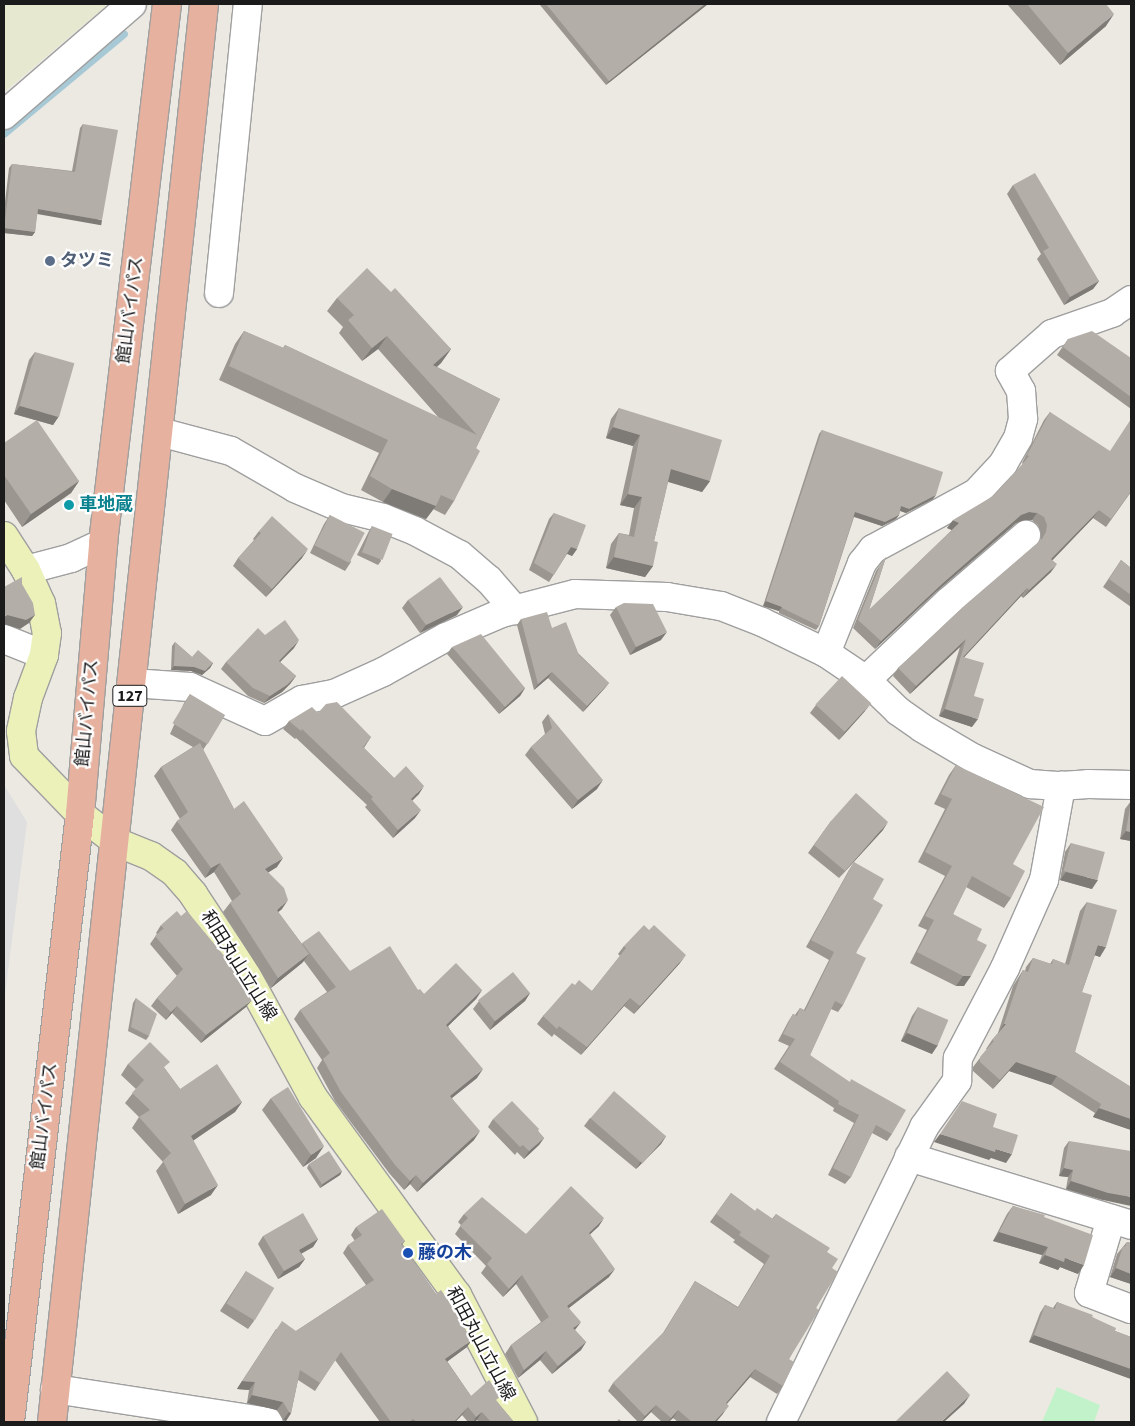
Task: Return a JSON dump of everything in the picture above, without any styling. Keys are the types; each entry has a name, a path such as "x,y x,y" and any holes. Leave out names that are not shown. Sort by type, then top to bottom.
{"highway":[{"name":"館山バイパス","path":"10,1422 12,1326 80,814 103,543 167,4"},
{"name":"127","path":"52,1422 160,432 204,4"}],"main road":[{"name":"和田丸山立山線","path":"4,536 26,570 41,603 47,633 44,655 28,698 21,731 24,756 80,814 116,842 151,856 175,873 193,894 247,976 314,1097 457,1295 523,1422"}],"street":[{"path":"4,115 132,4"},
{"path":"219,293 248,4"},
{"path":"826,653 862,563 873,549 976,492 1003,464 1018,438 1023,419 1021,391 1010,371 1052,334 1112,313 1131,300"},
{"path":"160,432 232,451 295,488 334,504 383,518 414,531 460,555 489,580 515,610"},
{"path":"866,680 948,602 1026,535"},
{"path":"26,570 71,558 103,543"},
{"path":"132,684 190,687 265,721 302,700 334,694 383,672 446,637 515,610 575,594 666,597 721,606 762,622 826,653 866,680 898,711 973,758 1030,784 1061,786 1131,784"},
{"path":"4,639 44,655"},
{"path":"781,1422 924,1126 958,1081 958,1058 1005,968 1044,880 1061,786"},
{"path":"909,1157 1121,1222 1089,1293 1131,1310"},
{"path":"55,1389 268,1422"}],"green space":[{"path":"4,4 108,4 4,92"},
{"path":"1057,1387 1100,1405 1094,1422 1042,1422"}],"shaded area":[{"path":"4,785 27,822 4,1002"}],"building":[{"path":"546,4 705,4 609,81"},
{"path":"1027,4 1106,4 1114,14 1068,53"},
{"path":"83,124 118,130 102,220 38,209 35,232 4,228 12,164 75,172"},
{"path":"1035,173 1099,281 1070,297 1043,251 1049,248 1013,185"},
{"path":"367,268 391,292 395,288 451,349 433,365 500,399 476,448 480,451 454,501 441,495 436,506 392,489 370,476 388,440 229,366 244,331 284,348 285,345 477,435 387,336 372,348 348,320 354,315 337,298"},
{"path":"1092,331 1131,358 1131,397 1063,347 1068,339"},
{"path":"35,352 74,363 59,417 20,406"},
{"path":"619,408 722,440 710,481 671,469 654,541 658,542 653,566 614,557 619,533 634,537 642,497 628,494 640,435 613,427"},
{"path":"1050,412 1110,451 1131,419 1131,491 1111,519 1099,510 1051,559 1057,564 1029,590 1027,588 963,657 984,663 974,696 984,699 978,719 945,709 966,639 916,686 898,668 964,606 1042,539 1047,525 1044,517 1037,513 1029,512 1021,515 943,583 881,641 858,620 881,563 886,557 869,610 959,523 953,520 993,496 1020,467 1029,456 1027,455"},
{"path":"37,420 79,481 31,514 4,475 4,443"},
{"path":"822,430 943,472 936,495 909,509 901,506 899,515 885,522 855,512 819,626 766,601"},
{"path":"554,513 586,525 577,549 571,547 554,575 534,563"},
{"path":"330,515 365,533 349,563 315,545"},
{"path":"272,516 308,549 272,589 238,558 261,533 259,531"},
{"path":"372,526 393,534 383,560 362,552"},
{"path":"1121,560 1131,568 1131,595 1109,579"},
{"path":"22,577 22,584 33,603 35,615 26,620 7,615 4,617 4,587"},
{"path":"440,577 463,607 426,625 408,600"},
{"path":"624,603 653,604 667,632 636,647 616,607"},
{"path":"547,612 552,628 566,622 579,655 609,683 587,706 552,672 538,684 521,619"},
{"path":"285,620 299,640 279,661 296,676 287,685 270,696 253,688 226,662 258,628 265,635"},
{"path":"481,634 525,688 505,707 452,647"},
{"path":"175,642 192,657 198,650 213,663 205,671 194,667 174,666"},
{"path":"842,676 871,703 845,732 815,705"},
{"path":"190,694 225,715 208,744 172,723"},
{"path":"337,702 371,737 363,747 394,778 406,766 424,786 411,799 421,810 398,830 371,799 373,797 302,729 301,731 289,721 312,707 318,713 326,704"},
{"path":"548,714 603,780 578,800 531,747 552,728"},
{"path":"200,743 234,809 244,801 283,858 265,869 284,888 288,900 277,910 309,954 278,978 230,903 241,894 220,863 211,868 177,821 188,812 161,767"},
{"path":"956,765 1044,807 1013,864 1025,871 1011,898 972,876 953,914 982,929 977,940 987,945 971,976 963,976 917,952 934,920 925,916 952,866 925,852 952,799 941,794"},
{"path":"856,793 888,822 845,871 814,845 831,821"},
{"path":"1131,801 1131,832 1126,831"},
{"path":"1071,843 1105,852 1097,880 1063,871"},
{"path":"854,862 884,879 873,899 883,905 856,953 866,958 852,987 843,1005 835,1001 810,1055 850,1082 851,1079 906,1110 892,1134 876,1125 851,1177 833,1168 859,1115 838,1104 839,1101 780,1062 795,1039 783,1034 793,1014 797,1016 800,1008 805,1011 834,952 811,940"},
{"path":"1087,902 1117,910 1106,947 1098,945 1082,992 1092,995 1075,1052 1131,1087 1131,1119 1099,1108 1101,1104 1057,1076 1016,1062 1000,1080 980,1062 980,1057 1006,1024 1004,1024 1020,977 1023,970 1028,972 1033,958 1052,964 1053,959 1069,965"},
{"path":"177,911 181,916 187,911 230,963 252,1000 206,1035 177,1006 171,1012 157,998 183,969 155,936 164,928 161,925"},
{"path":"644,925 649,930 654,925 686,955 640,1006 630,998 587,1047 559,1026 557,1029 543,1016 572,983 575,985 579,980 592,991 626,948 624,946"},
{"path":"319,931 350,971 390,946 418,990 420,989 424,994 456,963 482,990 446,1025 483,1069 450,1096 480,1131 423,1183 416,1175 410,1181 395,1165 341,1092 323,1059 330,1053 300,1010 336,987 302,943"},
{"path":"513,972 530,993 495,1021 478,1000"},
{"path":"136,998 157,1014 149,1036 131,1027"},
{"path":"918,1007 948,1020 937,1046 907,1033"},
{"path":"150,1042 170,1062 164,1067 180,1089 217,1064 242,1102 191,1136 218,1185 185,1204 163,1161 171,1153 139,1117 150,1110 132,1093 144,1080 128,1064"},
{"path":"288,1087 324,1146 311,1155 271,1098"},
{"path":"614,1091 666,1136 642,1163 590,1118"},
{"path":"512,1101 539,1129 538,1131 544,1138 529,1151 523,1145 520,1147 493,1119"},
{"path":"962,1101 997,1114 993,1127 1018,1135 1012,1154 996,1149 995,1152 940,1134"},
{"path":"1069,1141 1131,1151 1131,1197 1108,1193 1071,1181 1073,1170 1064,1168"},
{"path":"329,1151 342,1171 322,1184 309,1164"},
{"path":"571,1186 604,1218 589,1233 615,1269 567,1306 581,1322 573,1328 586,1342 558,1366 546,1351 524,1370 511,1345 549,1317 522,1275 509,1289 487,1264 492,1258 460,1226 468,1218 464,1214 482,1197 526,1234"},
{"path":"731,1193 755,1211 757,1208 773,1219 776,1214 830,1248 827,1252 838,1259 832,1268 838,1272 816,1308 819,1310 789,1359 794,1362 783,1386 755,1369 726,1403 729,1406 714,1422 692,1422 678,1410 671,1418 656,1405 645,1416 613,1383 665,1331 695,1281 738,1308 770,1256 739,1235 741,1232 716,1214"},
{"path":"1013,1206 1045,1215 1044,1217 1093,1235 1084,1265 1065,1258 1064,1262 1045,1255 1048,1247 999,1232"},
{"path":"382,1209 405,1241 401,1244 436,1294 441,1290 459,1316 472,1340 445,1359 471,1396 489,1380 501,1396 496,1400 514,1422 491,1422 482,1412 476,1417 468,1407 454,1422 417,1422 413,1419 409,1422 391,1422 341,1352 320,1383 300,1370 291,1413 283,1402 252,1395 255,1382 242,1381 282,1321 296,1331 374,1280 348,1245 362,1235 356,1227"},
{"path":"303,1213 318,1239 299,1250 305,1259 284,1271 263,1236"},
{"path":"1127,1242 1131,1243 1131,1274 1116,1268 1123,1246 1125,1247"},
{"path":"246,1271 274,1288 255,1321 226,1304"},
{"path":"1057,1302 1093,1315 1092,1317 1116,1328 1115,1331 1131,1337 1131,1369 1034,1335 1045,1305 1055,1309"},
{"path":"947,1371 970,1395 941,1422 895,1422"}],"waterway":[{"path":"4,134 124,34"}],"place":[{"name":"タツミ","path":"50,261"},
{"name":"車地蔵","path":"69,505"},
{"name":"藤の木","path":"408,1253"}]}
